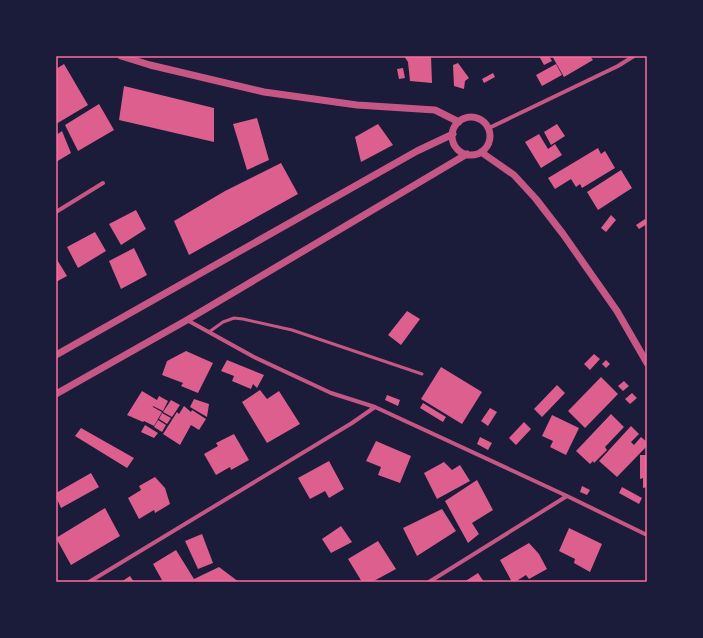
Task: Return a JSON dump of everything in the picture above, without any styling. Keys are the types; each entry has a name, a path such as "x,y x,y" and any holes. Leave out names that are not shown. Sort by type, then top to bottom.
{"street":[{"path":"121,56 150,65 264,92 358,105 435,110 459,122"},
{"path":"489,128 618,66 634,56"},
{"path":"465,118 479,118 485,122 489,128 490,142 486,148 474,155 461,152 453,141 455,127 465,118"},
{"path":"56,355 417,151 453,134"},
{"path":"481,152 514,175 536,199 563,234 617,311 647,363"},
{"path":"56,394 187,320 467,154"},
{"path":"56,212 103,183"},
{"path":"187,320 254,356 331,393 375,406 647,535"},
{"path":"89,582 352,423 375,406"},
{"path":"429,582 567,496"}],"lane":[{"path":"209,332 229,320 234,318 243,318 292,330 422,374"}],"building":[{"path":"404,56 431,56 432,83 410,81 408,62"},
{"path":"539,56 549,56 552,61 544,65"},
{"path":"552,56 590,56 593,60 564,77"},
{"path":"458,63 469,78 465,81 464,89 454,86 453,65"},
{"path":"64,64 88,105 56,124 56,69"},
{"path":"556,64 562,75 542,86 536,75"},
{"path":"403,68 405,78 399,79 397,69"},
{"path":"493,73 495,77 484,83 482,79"},
{"path":"124,86 214,108 214,142 119,120"},
{"path":"99,104 114,130 78,151 65,125"},
{"path":"257,118 269,160 247,170 233,124"},
{"path":"378,124 393,145 361,162 355,137"},
{"path":"557,124 565,136 551,145 544,132"},
{"path":"62,131 71,153 56,162 56,135"},
{"path":"539,134 548,149 555,144 562,155 541,168 525,142"},
{"path":"598,148 601,154 605,151 615,168 582,188 580,184 576,187 571,179 555,189 548,178"},
{"path":"281,163 298,194 189,255 174,221 225,191"},
{"path":"621,170 632,188 598,210 587,192"},
{"path":"136,210 146,229 121,245 109,224"},
{"path":"611,215 616,220 606,232 601,228"},
{"path":"645,219 647,224 639,229 636,225"},
{"path":"95,232 106,251 78,268 67,247"},
{"path":"134,248 147,275 121,289 109,261"},
{"path":"56,258 67,276 56,282"},
{"path":"407,311 420,319 401,345 388,335"},
{"path":"186,351 213,363 198,393 181,386 183,383 162,375 167,361"},
{"path":"594,354 600,359 590,370 584,364"},
{"path":"227,360 264,375 257,388 253,384 251,389 232,381 234,376 221,371"},
{"path":"606,360 610,364 606,368 602,364"},
{"path":"441,367 482,392 462,424 421,399"},
{"path":"601,377 618,394 585,428 568,411"},
{"path":"624,381 629,386 623,391 618,386"},
{"path":"557,385 565,393 542,417 534,409"},
{"path":"260,390 267,399 279,391 300,424 267,443 242,402"},
{"path":"142,391 157,400 159,396 168,401 163,411 153,406 162,412 154,426 127,415"},
{"path":"632,393 637,398 630,404 625,399"},
{"path":"387,395 400,400 398,406 385,400"},
{"path":"194,399 209,404 207,417 190,407"},
{"path":"171,400 180,405 172,417 163,412"},
{"path":"423,403 446,417 443,422 420,408"},
{"path":"184,406 191,412 192,410 206,419 199,430 191,425 180,445 163,434 177,412 179,414"},
{"path":"490,408 497,412 488,426 481,421"},
{"path":"162,413 171,418 167,424 159,419"},
{"path":"611,414 624,427 605,447 607,450 594,463 593,461 590,464 576,451"},
{"path":"552,415 579,428 566,455 550,447 553,441 542,436"},
{"path":"158,420 166,425 162,432 154,427"},
{"path":"524,422 531,429 516,445 509,438"},
{"path":"145,425 158,433 154,438 141,432"},
{"path":"631,426 639,434 631,442 634,445 641,437 647,442 647,446 617,477 599,461"},
{"path":"81,428 134,458 127,468 75,436"},
{"path":"234,434 249,460 231,470 230,467 216,475 204,454 218,446 216,443"},
{"path":"480,437 492,443 488,450 477,444"},
{"path":"376,441 411,456 400,483 378,475 381,467 366,461"},
{"path":"640,455 647,455 647,487 643,488 643,478 640,479"},
{"path":"329,461 344,489 329,498 325,491 310,499 298,478"},
{"path":"444,462 452,470 460,465 470,481 437,499 424,473"},
{"path":"91,473 99,487 61,508 56,497 56,493"},
{"path":"155,477 165,488 170,504 155,513 154,510 139,519 128,498 141,490 139,486"},
{"path":"477,480 493,510 472,523 479,534 468,543 445,501"},
{"path":"582,486 590,490 587,495 580,492"},
{"path":"622,487 642,498 639,504 619,493"},
{"path":"105,508 120,536 71,565 56,538"},
{"path":"442,509 456,531 417,556 403,528"},
{"path":"341,526 352,542 331,553 322,539"},
{"path":"569,528 602,544 590,572 574,563 575,559 559,551"},
{"path":"202,534 213,563 198,569 185,541"},
{"path":"378,541 396,569 372,582 362,582 348,559"},
{"path":"529,543 539,554 547,569 529,579 526,575 515,582 512,582 500,560"},
{"path":"176,550 194,579 219,567 239,582 163,582 153,564"},
{"path":"478,573 484,582 464,582"},
{"path":"130,576 134,582 121,582"}]}
